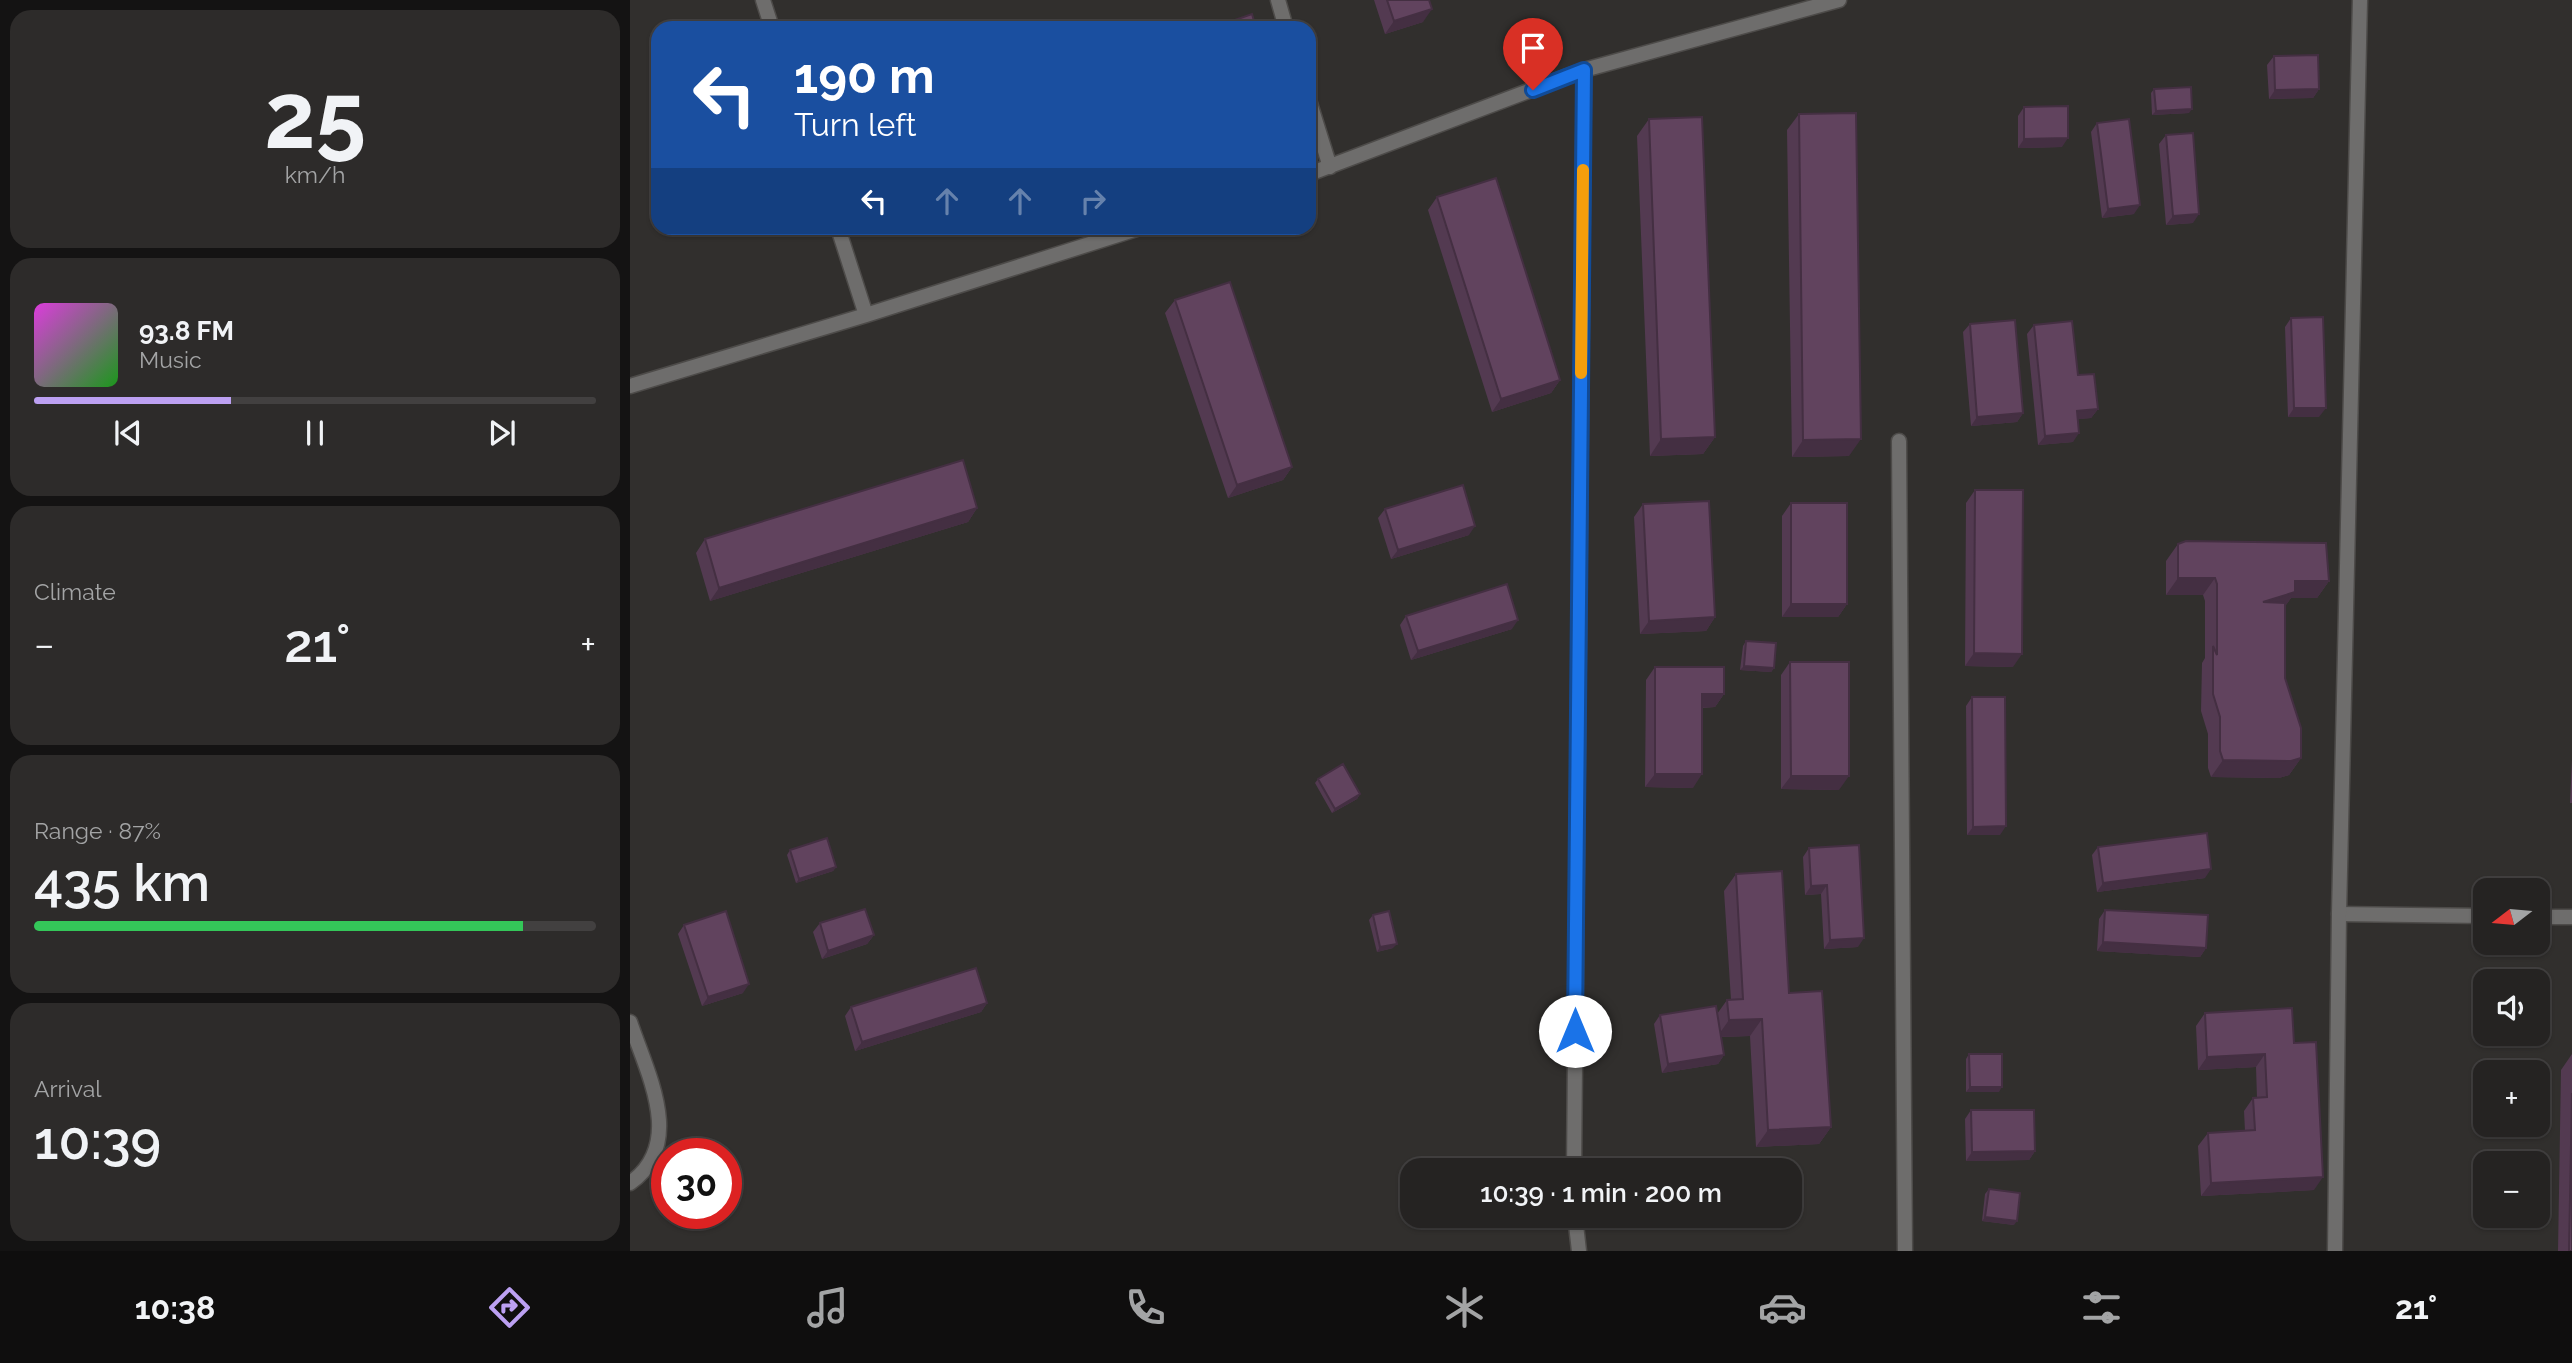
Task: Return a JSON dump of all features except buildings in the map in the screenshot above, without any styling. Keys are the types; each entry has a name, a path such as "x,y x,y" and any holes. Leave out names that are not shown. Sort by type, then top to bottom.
{"street":[{"path":"763,0 770,21"},
{"path":"1278,0 1284,21"},
{"path":"1316,172 1584,70 1839,0"},
{"path":"2335,1251 2339,914 2360,0"},
{"path":"1574,1158 1584,70"},
{"path":"1316,122 1330,167"},
{"path":"840,235 866,315"},
{"path":"630,386 1118,235"},
{"path":"1899,441 1905,1251"},
{"path":"2339,914 2473,916"},
{"path":"2550,917 2572,917"},
{"path":"630,1022 659,1106 660,1147 644,1173 630,1183"},
{"path":"1576,1228 1579,1251"}],"slow traffic":[{"path":"1581,373 1583,170"}],"route":[{"path":"1533,90 1584,70 1575,1031"}]}
